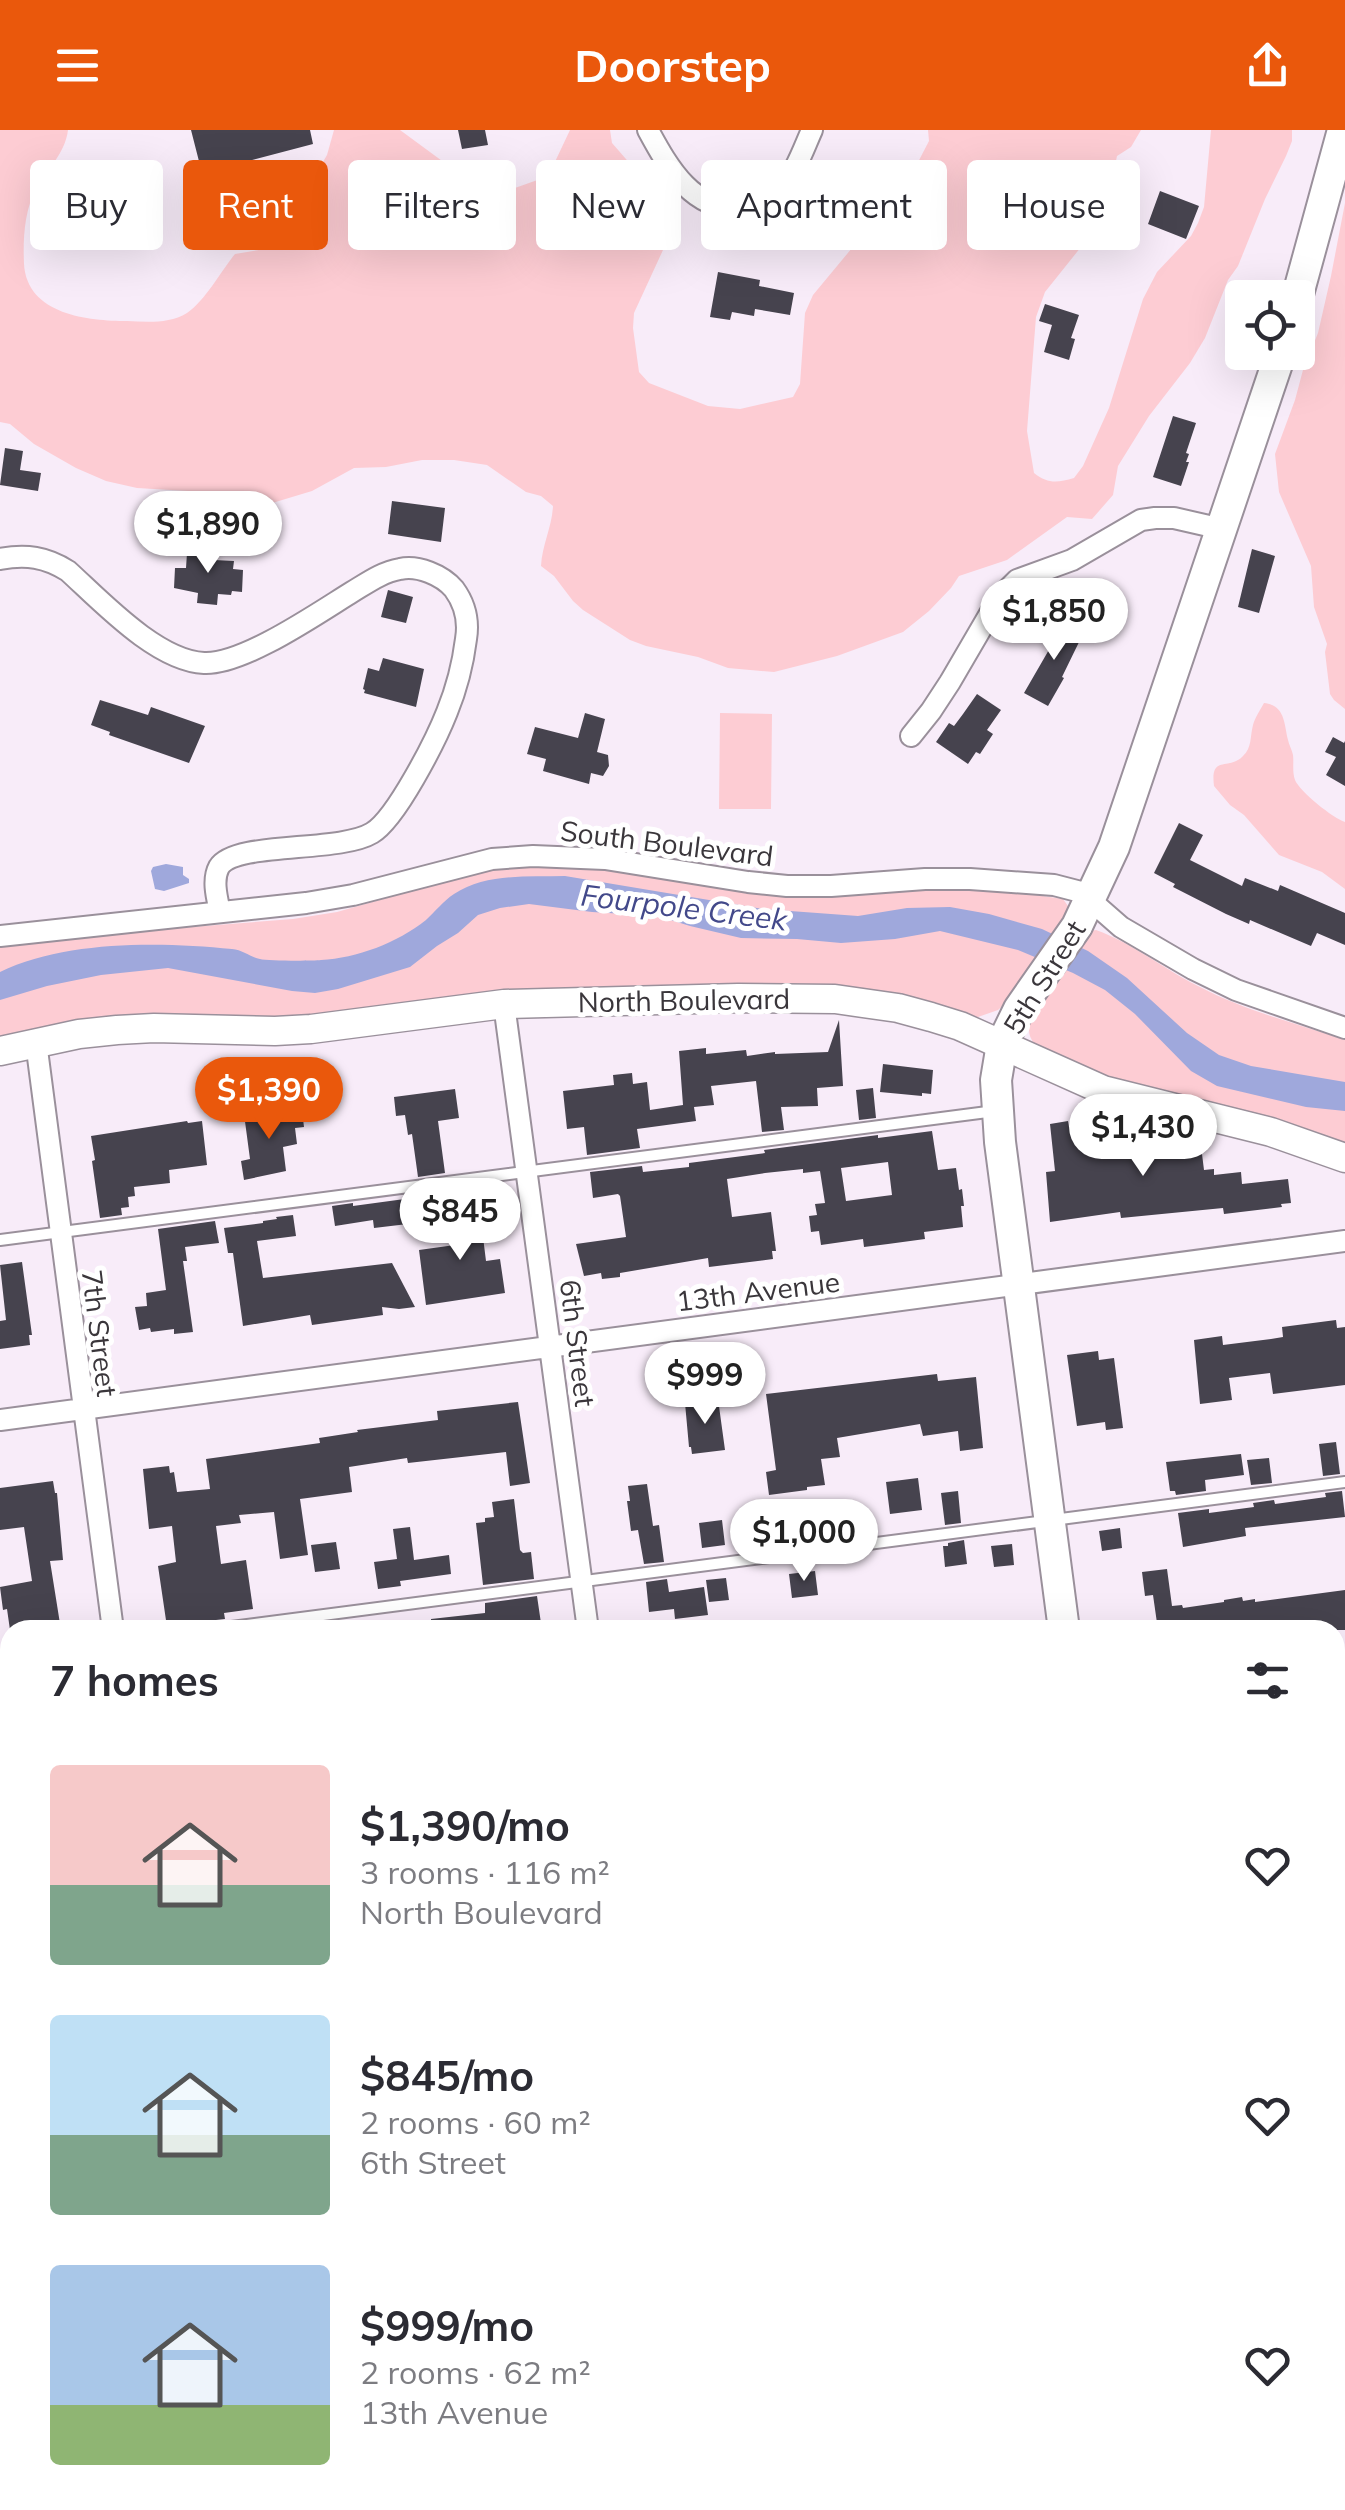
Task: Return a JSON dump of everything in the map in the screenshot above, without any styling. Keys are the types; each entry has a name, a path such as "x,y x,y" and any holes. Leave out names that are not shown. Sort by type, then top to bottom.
{"main road":[{"path":"1302,280 1343,130"},
{"name":"5th Street","path":"1063,1620 996,1110 1002,1044 1012,1022 1083,913 1114,847 1275,370"}],"street":[{"path":"648,130 683,185 699,198 739,208 777,193 796,166 812,130"},
{"path":"911,736 932,711 998,598 1017,580 1072,560 1142,520 1174,518 1222,529"},
{"path":"0,559 24,556 54,562 152,643 174,656 207,663 248,651 377,577 402,568 417,568 436,575 450,584 460,598 468,630 447,712 386,821 357,840 230,857 221,863 217,873 220,912"},
{"name":"South Boulevard","path":"0,936 353,895 454,868 534,856 604,859 787,886 924,879 1070,888 1081,892 1083,913"},
{"path":"1083,913 1121,927 1193,969 1272,1004 1345,1028"},
{"name":"North Boulevard","path":"0,1051 79,1034 154,1028 311,1029 504,1004 834,999 898,1008 960,1026 1103,1090 1271,1132 1345,1158"},
{"name":"6th Street","path":"504,1004 587,1620"},
{"name":"7th Street","path":"36,1042 112,1620"},
{"name":"13th Avenue","path":"0,1420 1345,1242"}],"lane":[{"path":"0,1240 996,1110"},
{"path":"283,1620 1345,1482"}],"shaded area":[{"path":"0,130 68,130 55,160 30,160 30,205 24,236 28,281 36,294 62,312 112,321 173,319 194,308 235,254 328,250 328,160 324,160 334,130 400,130 441,160 348,160 348,250 516,250 516,188 536,180 536,250 663,250 634,313 639,372 649,383 708,406 740,409 793,397 800,384 805,313 813,295 850,250 947,250 947,160 919,160 929,141 928,130 1141,130 1131,147 1116,160 967,160 967,250 1079,250 1045,292 1036,317 1027,431 1034,473 1053,482 1063,481 1074,478 1083,466 1109,408 1143,299 1157,272 1198,223 1204,207 1211,130 1292,130 1286,156 1238,266 1225,280 1205,338 1149,416 1118,466 1113,495 1092,519 1067,517 1007,560 959,576 929,611 903,632 837,656 774,672 728,668 646,646 583,610 541,566 553,506 487,465 422,460 354,468 312,491 231,512 188,491 137,488 106,481 76,468 34,444 10,424 0,422"},
{"path":"570,130 610,130 612,143 627,160 556,160"},
{"path":"1345,203 1345,709 1330,694 1327,644 1314,607 1311,566 1279,492 1275,454 1303,370 1315,370 1315,340"},
{"path":"1264,703 1276,707 1282,716 1298,785 1317,804 1345,822 1345,889 1322,872 1279,855 1214,786 1218,766 1246,753"},
{"path":"720,713 772,714 771,809 719,809"},
{"path":"533,863 919,889 996,889 1063,899 1069,912 1008,1001 998,1010 978,1017 496,992 312,1017 105,1018 0,1038 0,945 293,919 337,912 496,867"},
{"path":"1096,930 1216,995 1345,1040 1345,1145 1293,1127 1105,1077 1034,1044 1029,1029 1037,1007 1091,931"}],"water":[{"path":"166,864 183,867 189,883 164,891 155,889 151,871"},
{"name":"Fourpole Creek","path":"565,876 763,909 858,916 907,908 950,907 1042,929 1088,951 1127,978 1187,1033 1219,1055 1251,1066 1345,1082 1345,1111 1306,1107 1217,1086 1191,1071 1135,1014 1105,990 1018,950 940,931 841,943 741,938 658,916 529,904 478,915 410,967 338,989 292,991 168,968 101,975 0,1000 0,972 54,954 114,946 175,945 236,950 264,960 335,959 402,936 466,887 508,878"}],"building":[{"path":"191,130 310,130 313,144 252,160 199,160"},
{"path":"458,130 485,130 488,145 462,149"},
{"path":"1160,191 1199,206 1186,239 1148,224"},
{"path":"718,272 760,280 759,286 794,293 790,315 755,309 754,316 732,312 730,320 710,317"},
{"path":"1045,304 1079,315 1069,360 1044,352 1052,325 1039,321"},
{"path":"1173,416 1196,423 1181,486 1153,477"},
{"path":"5,448 23,451 20,470 41,473 38,491 0,485"},
{"path":"392,501 445,508 441,542 388,534"},
{"path":"195,547 215,548 214,560 234,561 233,569 243,570 242,592 218,594 217,605 197,603 198,593 174,588 175,568 186,568 187,553 195,554"},
{"path":"1252,549 1275,556 1259,613 1238,607"},
{"path":"388,590 413,597 406,623 381,617"},
{"path":"1065,619 1080,626 1075,637 1080,640 1048,706 1024,693 1050,648 1046,646 1055,628 1060,630"},
{"path":"383,658 424,669 416,707 364,693 368,668 379,671"},
{"path":"977,694 1001,710 987,730 993,734 968,764 936,742 949,723 954,726"},
{"path":"100,700 148,715 151,707 205,726 189,763 91,725"},
{"path":"585,713 605,719 597,752 608,755 609,766 603,776 591,773 589,784 543,771 546,759 527,754 535,727 578,738"},
{"path":"1333,737 1345,741 1345,786 1326,775 1336,757 1325,752"},
{"path":"1179,823 1203,835 1190,860 1242,886 1245,878 1278,891 1280,885 1345,913 1345,945 1317,933 1311,946 1250,920 1249,924 1173,887 1175,884 1154,873"},
{"path":"839,1020 843,1086 817,1088 818,1106 781,1107 784,1130 762,1132 756,1081 711,1086 714,1105 694,1107 696,1121 637,1129 640,1148 587,1155 584,1127 567,1129 563,1091 614,1085 613,1075 632,1073 633,1084 647,1082 650,1110 683,1105 679,1051 706,1048 706,1054 746,1050 747,1056 828,1052"},
{"path":"883,1064 933,1070 931,1094 880,1092"},
{"path":"873,1088 876,1118 859,1120 856,1090"},
{"path":"455,1089 459,1118 438,1121 445,1173 418,1177 412,1134 408,1135 405,1115 396,1116 394,1097"},
{"path":"302,1111 304,1127 295,1128 297,1144 283,1147 286,1171 244,1180 241,1161 250,1159 244,1114"},
{"path":"202,1121 207,1165 169,1170 170,1183 134,1187 135,1196 128,1197 129,1207 121,1208 122,1215 100,1218 91,1136"},
{"path":"1068,1121 1069,1127 1085,1125 1087,1136 1127,1131 1129,1147 1174,1141 1174,1150 1201,1146 1204,1170 1214,1169 1214,1175 1241,1172 1242,1184 1288,1179 1291,1203 1224,1214 1223,1208 1121,1218 1120,1212 1050,1222 1046,1172 1055,1171 1050,1124"},
{"path":"932,1131 938,1170 956,1168 959,1190 962,1189 963,1227 924,1232 925,1239 888,1244 864,1247 863,1239 821,1245 819,1231 811,1232 809,1216 817,1215 815,1204 825,1203 820,1171 765,1173 727,1179 732,1217 771,1212 776,1251 772,1251 773,1259 709,1267 708,1258 620,1273 620,1277 602,1279 601,1273 584,1276 576,1244 626,1237 620,1196 593,1198 590,1172 642,1166 643,1172 689,1167 689,1163 765,1153 764,1150","holes":["888,1162 892,1195 846,1201 841,1168"]},
{"path":"467,1193 473,1238 483,1237 486,1261 500,1259 505,1293 426,1305 419,1250 455,1245 449,1196"},
{"path":"412,1198 416,1223 374,1228 373,1220 335,1226 332,1206"},
{"path":"293,1215 296,1236 257,1241 263,1278 392,1263 415,1307 382,1307 383,1315 312,1325 310,1315 243,1326 233,1253 228,1253 224,1228"},
{"path":"215,1221 219,1243 185,1247 187,1261 183,1261 193,1332 139,1330 135,1307 147,1306 146,1293 166,1290 158,1229"},
{"path":"22,1262 30,1345 0,1349 0,1321 6,1320 0,1265"},
{"path":"1336,1320 1337,1328 1345,1327 1345,1385 1273,1394 1270,1373 1229,1378 1232,1400 1200,1404 1194,1340 1222,1336 1223,1345 1271,1339 1283,1337 1282,1327"},
{"path":"1098,1351 1099,1360 1114,1358 1123,1428 1106,1430 1105,1422 1077,1426 1067,1355"},
{"path":"937,1374 938,1381 976,1377 983,1448 960,1451 958,1431 923,1436 920,1424 837,1438 840,1457 821,1459 825,1485 769,1495 766,1472 776,1470 766,1394"},
{"path":"718,1399 725,1450 692,1454 685,1403"},
{"path":"518,1402 530,1483 510,1486 506,1452 408,1463 407,1458 349,1467 352,1492 300,1499 308,1555 280,1559 274,1512 239,1515 241,1523 216,1526 221,1564 246,1560 253,1609 224,1613 225,1619 166,1620 158,1566 176,1562 172,1526 149,1529 143,1469 169,1466 170,1473 174,1472 177,1492 210,1489 206,1459 320,1443 319,1438 357,1430 438,1420 437,1411"},
{"path":"1336,1442 1340,1474 1323,1476 1319,1444"},
{"path":"1241,1454 1244,1475 1205,1480 1206,1491 1176,1495 1170,1491 1166,1462"},
{"path":"1269,1458 1272,1483 1251,1485 1247,1460"},
{"path":"918,1478 922,1510 890,1514 886,1482"},
{"path":"53,1481 63,1560 50,1561 59,1620 9,1620 7,1609 3,1610 0,1587 32,1581 24,1527 0,1530 0,1488"},
{"path":"647,1484 653,1526 659,1525 664,1562 644,1564 638,1530 631,1531 627,1501 628,1486"},
{"path":"958,1491 961,1523 945,1525 941,1493"},
{"path":"1342,1491 1345,1517 1245,1528 1246,1536 1183,1547 1178,1513 1254,1507 1253,1503 1274,1500 1275,1504"},
{"path":"514,1499 520,1550 531,1552 534,1579 483,1585 476,1523 494,1517 492,1502"},
{"path":"722,1520 725,1545 702,1548 699,1523"},
{"path":"410,1527 414,1560 449,1555 451,1574 400,1581 401,1586 378,1589 374,1562 397,1559 393,1529"},
{"path":"1120,1528 1122,1548 1102,1551 1099,1531"},
{"path":"964,1540 967,1564 945,1567 943,1546"},
{"path":"336,1542 340,1569 315,1572 311,1545"},
{"path":"1012,1544 1014,1565 994,1567 991,1546"},
{"path":"1167,1569 1172,1606 1183,1608 1242,1597 1243,1601 1255,1602 1345,1590 1345,1620 1157,1620 1153,1595 1145,1596 1142,1572"},
{"path":"815,1571 818,1595 792,1598 789,1574"},
{"path":"726,1578 729,1600 709,1602 706,1580"},
{"path":"667,1579 669,1592 704,1587 708,1615 675,1619 674,1609 649,1612 646,1582"},
{"path":"537,1596 541,1620 431,1620 485,1613 485,1603"}]}
